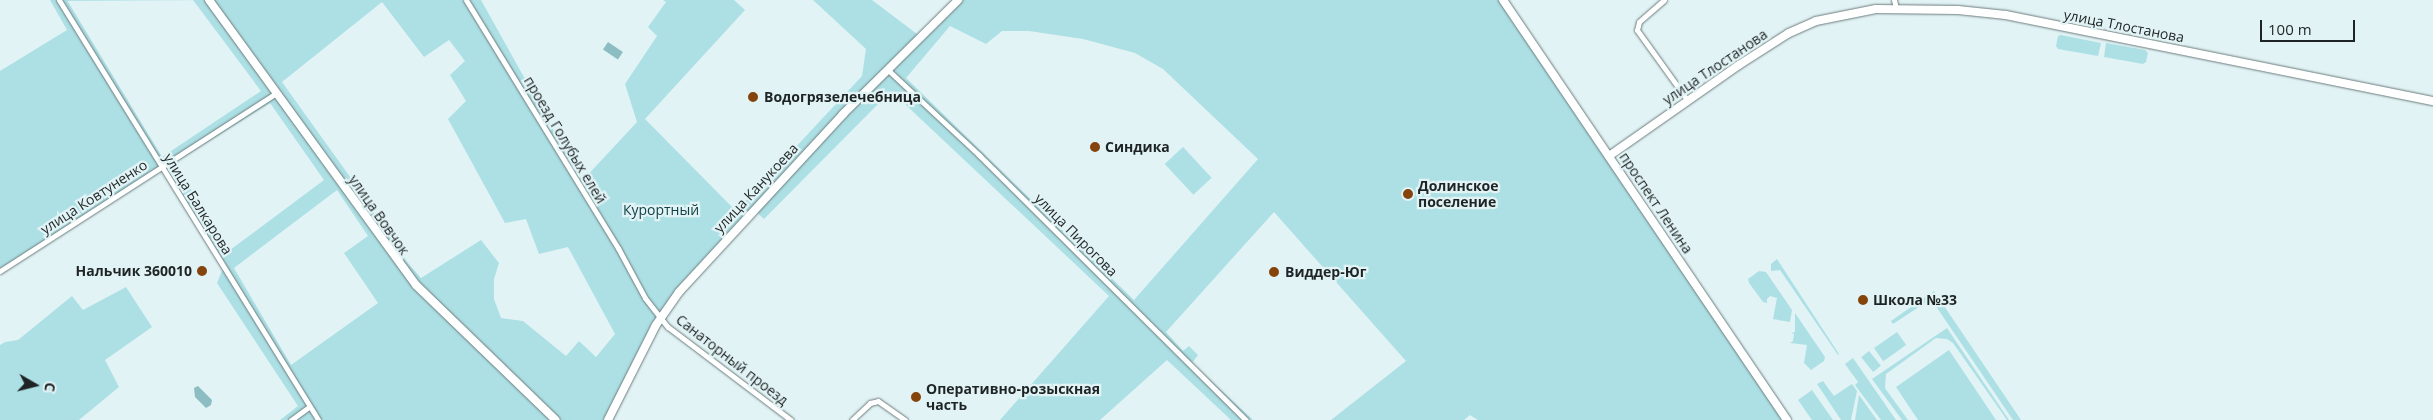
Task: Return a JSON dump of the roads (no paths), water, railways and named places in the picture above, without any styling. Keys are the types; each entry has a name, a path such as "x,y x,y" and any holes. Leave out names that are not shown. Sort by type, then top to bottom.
{"street":[{"name":"улица Балкарова","path":"59,0 318,420"},
{"name":"улица Вовчок","path":"209,0 416,285 556,420"},
{"name":"проезд Голубых елей","path":"466,0 613,240 645,298 661,317"},
{"name":"улица Канукоева","path":"608,420 661,317 683,287 843,114 958,0"},
{"name":"проспект Ленина","path":"1503,0 1787,420"},
{"path":"1664,0 1639,22 1636,27 1688,101"},
{"name":"улица Тлостанова","path":"1609,156 1739,65 1803,26 1853,12 1895,4 2006,15 2433,101"},
{"name":"улица Пирогова","path":"888,70 985,161 1246,420"},
{"name":"улица Ковтуненко","path":"0,271 276,93"},
{"name":"Санаторный проезд","path":"661,317 675,334 791,420"},
{"path":"852,420 870,403 878,401 905,420"},
{"path":"291,420 309,406"}],"place":[{"name":"Водогрязелечебница","path":"753,97"},
{"name":"Синдика","path":"1095,147"},
{"name":"Долинское поселение","path":"1408,194"},
{"name":"Нальчик 360010","path":"202,271"},
{"name":"Виддер-Юг","path":"1274,272"},
{"name":"Школа №33","path":"1863,300"},
{"name":"Оперативно-розыскная часть","path":"916,397"}],"park label":[{"name":"Курортный","path":"661,210"}]}
